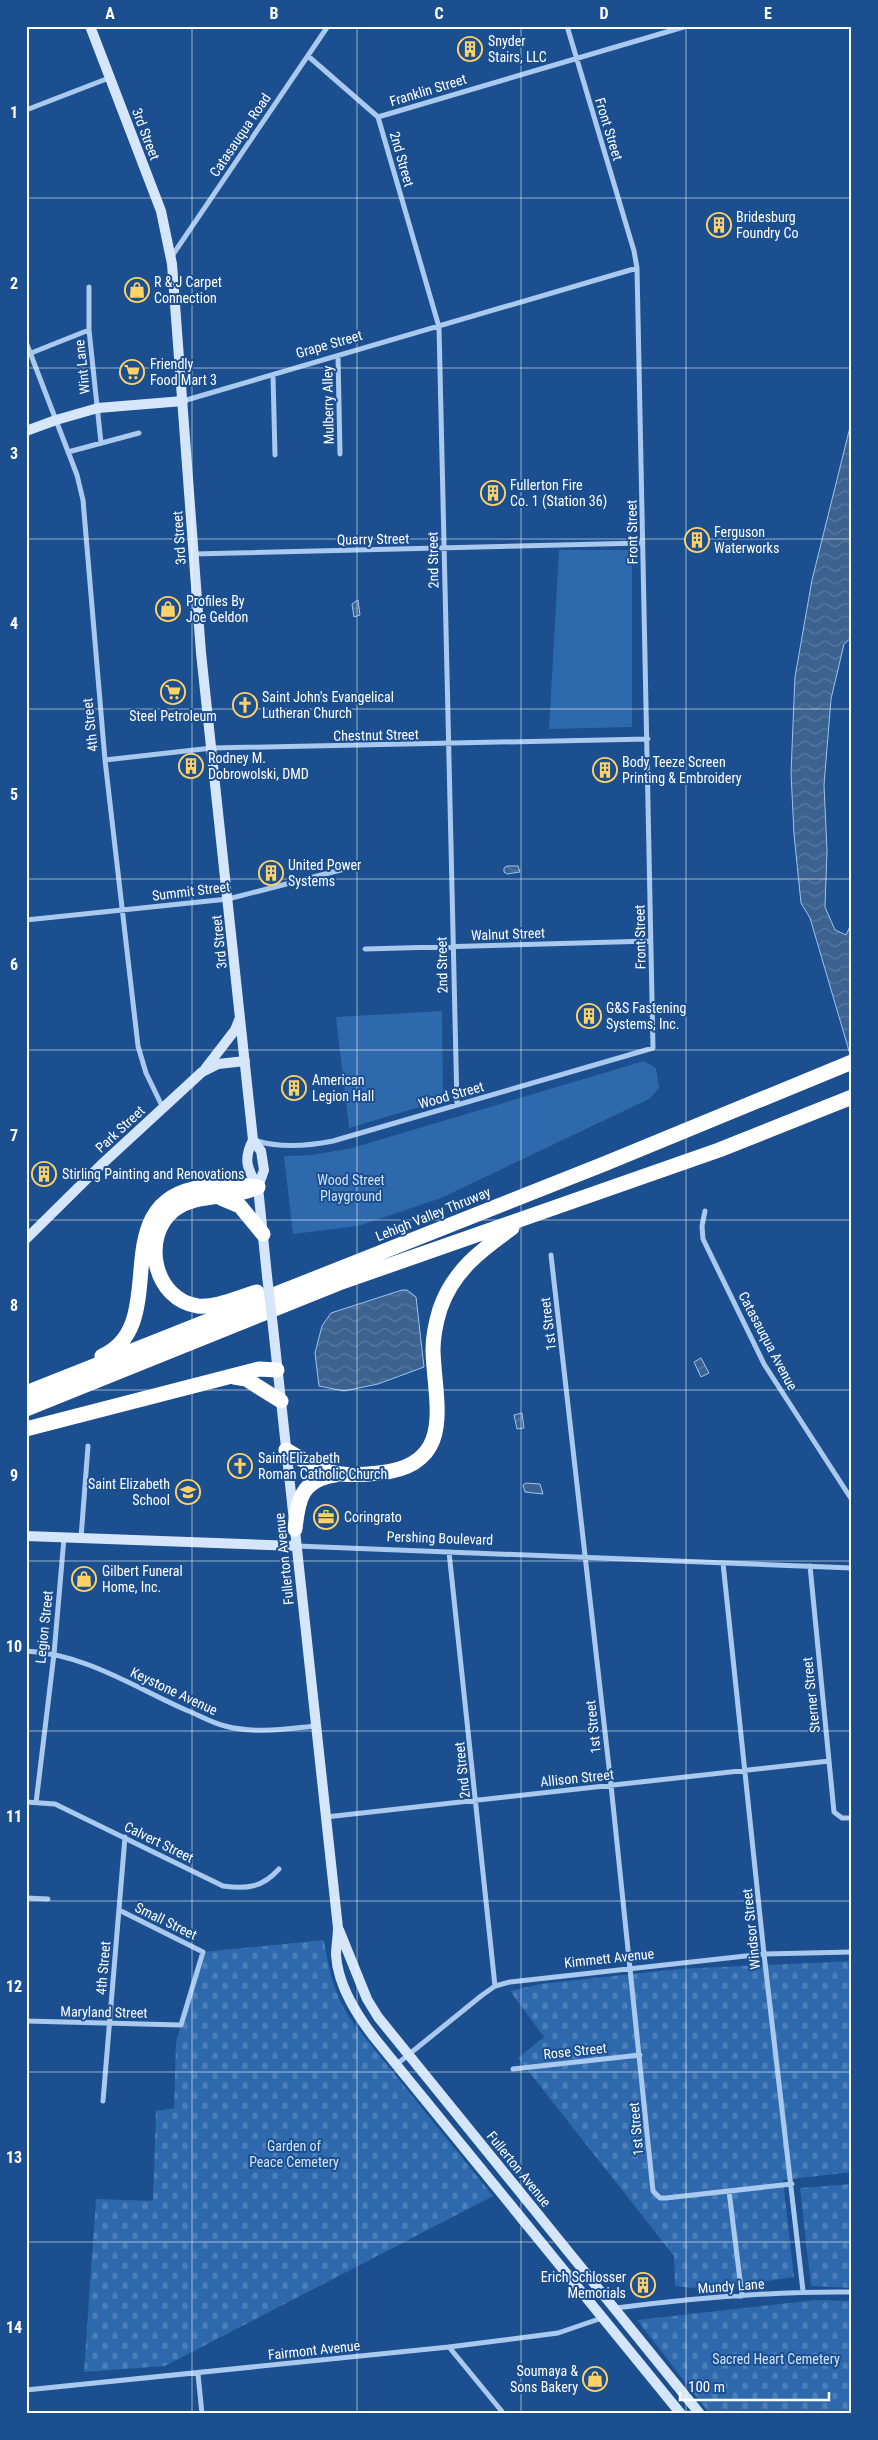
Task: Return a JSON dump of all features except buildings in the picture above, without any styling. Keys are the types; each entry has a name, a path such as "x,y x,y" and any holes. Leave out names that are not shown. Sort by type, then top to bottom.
{"highway":[{"name":"Lehigh Valley Thruway","path":"26,1392 852,1062"},
{"path":"26,1409 339,1283 755,1136 852,1097"},
{"path":"26,1392 107,1354 124,1338 134,1318 145,1233 152,1216 165,1202 180,1193 197,1188 237,1183 258,1187"},
{"path":"258,1187 241,1194 192,1201 179,1207 167,1217 157,1236 154,1250 159,1275 167,1288 184,1302 207,1306 345,1266"},
{"path":"217,1197 227,1199 240,1206 263,1234"},
{"path":"286,1450 324,1472 340,1474 394,1471 416,1460 428,1448 438,1423 434,1338 445,1296 469,1262 525,1218"},
{"path":"26,1429 259,1369 278,1370"},
{"path":"232,1377 246,1379 281,1401"},
{"path":"295,1529 298,1500 302,1494 319,1480 340,1474"}],"main road":[{"name":"3rd Street","path":"90,26 160,212 171,257 194,554 212,748 245,1061"},
{"name":"Grape Street","path":"26,432 56,420 98,408 183,400"},
{"path":"202,1072 235,1030 241,1017"},
{"name":"Park Street","path":"26,1240 202,1072 218,1064 245,1061"},
{"name":"Fullerton Avenue","path":"245,1061 252,1140 246,1153 248,1172 258,1187"},
{"name":"Fullerton Avenue","path":"252,1140 261,1151 264,1170 258,1187 338,1928 336,1955 345,1988 364,2024 681,2414"},
{"name":"Pershing Boulevard","path":"26,1536 297,1546"},
{"name":"Fullerton Avenue","path":"338,1928 367,1999 378,2017 700,2414"}],"street":[{"name":"Catasauqua Road","path":"171,257 328,26"},
{"name":"Front Street","path":"567,26 632,242 637,268 653,1048"},
{"name":"Franklin Street","path":"378,117 687,26"},
{"name":"2nd Street","path":"308,56 378,117 439,327 457,1105"},
{"path":"26,110 109,78"},
{"name":"Grape Street","path":"183,400 637,268"},
{"name":"Wint Lane","path":"88,287 89,330 101,444"},
{"path":"28,354 89,330"},
{"name":"4th Street","path":"26,342 28,354 68,452 82,500 105,760 138,1046 146,1073 163,1108"},
{"name":"Mulberry Alley","path":"338,356 340,454"},
{"path":"273,375 275,455"},
{"path":"68,452 139,434"},
{"name":"Quarry Street","path":"194,554 444,549 495,545 644,543"},
{"name":"Chestnut Street","path":"105,760 212,748 648,739"},
{"name":"Summit Street","path":"26,920 228,898 356,866"},
{"name":"Walnut Street","path":"365,949 651,941"},
{"name":"Wood Street","path":"252,1140 268,1145 322,1143 653,1048"},
{"name":"Catasauqua Avenue","path":"705,1211 702,1226 703,1239 764,1364 852,1500"},
{"name":"1st Street","path":"551,1255 611,1786 653,2191 655,2196 666,2198 729,2191"},
{"path":"81,1538 88,1446"},
{"name":"Legion Street","path":"36,1803 44,1719 54,1654 64,1537"},
{"name":"Pershing Boulevard","path":"297,1546 852,1568"},
{"name":"2nd Street","path":"450,1552 495,1986"},
{"name":"Windsor Street","path":"723,1563 764,1954 803,2291"},
{"name":"Sterner Street","path":"810,1566 834,1812 842,1818 852,1818"},
{"name":"Keystone Avenue","path":"26,1651 54,1654 105,1670 225,1726 256,1731 316,1726"},
{"name":"Allison Street","path":"326,1817 829,1761"},
{"name":"Calvert Street","path":"26,1802 55,1804 223,1886 246,1888 259,1886 271,1878 279,1869"},
{"name":"4th Street","path":"104,2101 125,1838"},
{"path":"26,1898 48,1899"},
{"name":"Small Street","path":"119,1910 203,1952 181,2025"},
{"name":"Kimmett Avenue","path":"397,2064 495,1986 562,1974 764,1954 852,1952"},
{"name":"Maryland Street","path":"26,2021 181,2025"},
{"name":"Rose Street","path":"513,2069 640,2055"},
{"path":"742,2296 729,2191 792,2184"},
{"name":"Mundy Lane","path":"613,2309 664,2302 803,2291 852,2292"},
{"name":"Fairmont Avenue","path":"26,2390 450,2347 558,2332 602,2318"},
{"path":"450,2347 504,2414"},
{"path":"198,2374 202,2414"}],"green space":[{"path":"559,550 632,550 632,727 549,729"},
{"path":"442,1011 443,1100 349,1128 336,1017"},
{"name":"Wood Street Playground","path":"644,1061 656,1068 659,1088 649,1099 441,1198 358,1226 293,1234 284,1156 312,1155 352,1148"},
{"name":"Garden of Peace Cemetery","path":"324,1940 337,1994 347,2014 493,2196 165,2366 84,2372 96,2199 153,2201 156,2111 174,2108 176,2042 203,1952"},
{"path":"852,1961 852,2172 783,2180 794,2277 720,2287 690,2288 675,2286 674,2256 518,2058 544,2037 510,1991 541,1984 678,1969"},
{"path":"852,2184 852,2288 811,2286 800,2188"},
{"name":"Sacred Heart Cemetery","path":"815,2300 852,2301 852,2414 710,2414 637,2320"}],"water":[{"path":"852,419 852,637 844,644 831,699 824,785 827,851 825,907 835,930 846,935 852,922 852,1061 810,918 801,903 794,834 791,773 795,677 812,580"},
{"path":"358,600 360,615 354,617 352,604"},
{"path":"507,866 518,866 520,872 507,874 504,872 504,868"},
{"path":"407,1290 416,1297 424,1367 378,1384 344,1391 319,1386 315,1353 322,1326 331,1313"},
{"path":"701,1358 709,1373 701,1377 694,1362"},
{"path":"522,1413 524,1428 517,1429 514,1415"},
{"path":"526,1483 540,1484 543,1494 525,1492 523,1485"}],"place":[{"name":"Snyder Stairs, LLC","path":"470,49"},
{"name":"Bridesburg Foundry Co","path":"719,225"},
{"name":"R & J Carpet Connection","path":"137,290"},
{"name":"Friendly Food Mart 3","path":"132,372"},
{"name":"Fullerton Fire Co. 1 (Station 36)","path":"493,493"},
{"name":"Ferguson Waterworks","path":"697,540"},
{"name":"Profiles By Joe Geldon","path":"168,609"},
{"name":"Steel Petroleum","path":"173,692"},
{"name":"Saint John's Evangelical Lutheran Church","path":"245,705"},
{"name":"Rodney M. Dobrowolski, DMD","path":"191,766"},
{"name":"Body Teeze Screen Printing & Embroidery","path":"605,770"},
{"name":"United Power Systems","path":"271,873"},
{"name":"G&S Fastening Systems, Inc.","path":"589,1016"},
{"name":"American Legion Hall","path":"294,1088"},
{"name":"Stirling Painting and Renovations","path":"44,1174"},
{"name":"Saint Elizabeth Roman Catholic Church","path":"240,1466"},
{"name":"Saint Elizabeth School","path":"188,1492"},
{"name":"Coringrato","path":"326,1517"},
{"name":"Gilbert Funeral Home, Inc.","path":"84,1579"},
{"name":"Erich Schlosser Memorials","path":"643,2285"},
{"name":"Soumaya & Sons Bakery","path":"595,2379"}]}
